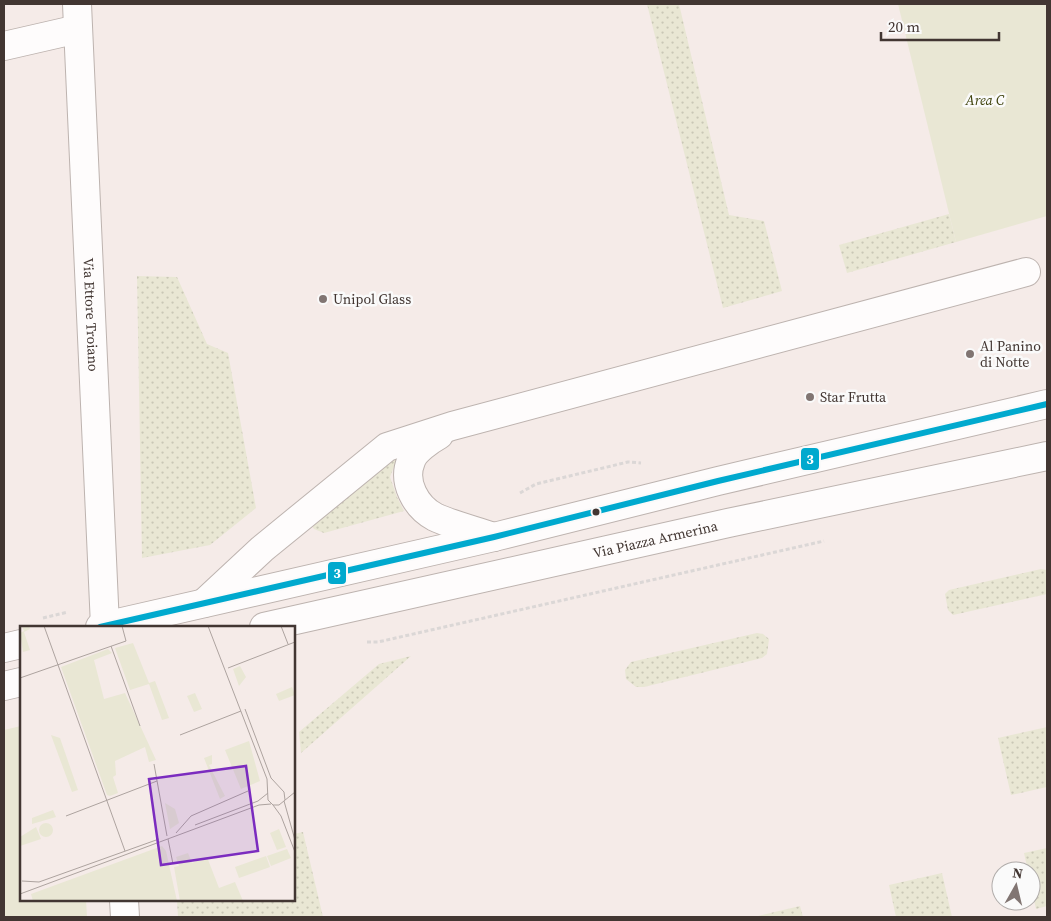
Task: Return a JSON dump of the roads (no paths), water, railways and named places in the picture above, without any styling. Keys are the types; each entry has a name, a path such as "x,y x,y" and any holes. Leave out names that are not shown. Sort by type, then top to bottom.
{"street":[{"path":"4,46 78,16"},
{"name":"Via Ettore Troiano","path":"78,16 102,626"},
{"path":"204,603 262,549 387,447 452,426 1026,272"},
{"path":"106,626 494,537 718,481 1047,404"},
{"path":"452,426 427,443 411,460 407,481 417,501 434,516 494,537"},
{"name":"Via Piazza Armerina","path":"269,626 719,526 1047,456"},
{"path":"4,648 20,644"},
{"path":"4,686 20,682"},
{"path":"124,901 125,917"}],"place":[{"name":"Unipol Glass","path":"323,299"},
{"name":"Al Panino di Notte","path":"970,354"},
{"name":"Star Frutta","path":"810,397"}],"park label":[{"name":"Area C","path":"985,100"}]}
